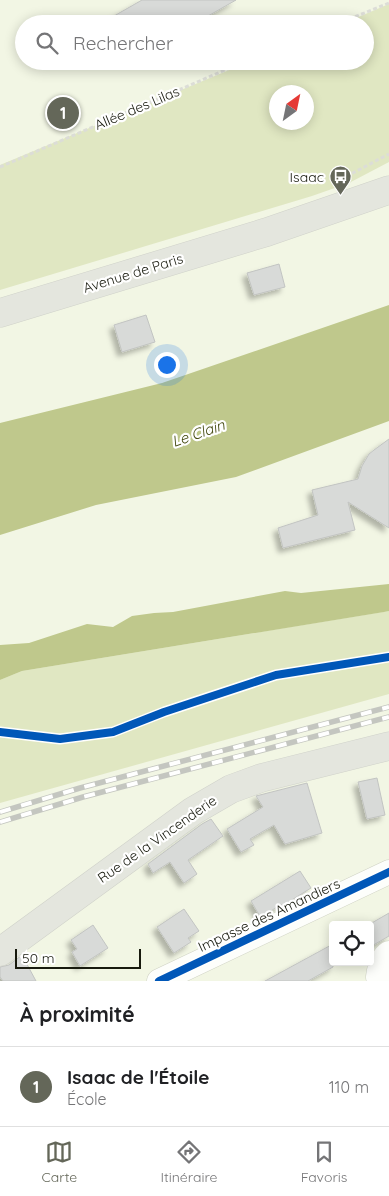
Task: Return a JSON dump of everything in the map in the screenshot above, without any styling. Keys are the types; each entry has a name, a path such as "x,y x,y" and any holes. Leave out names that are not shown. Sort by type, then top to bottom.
{"main road":[{"name":"Avenue de Paris","path":"0,314 267,232 389,190"},
{"name":"Avenue de Paris","path":"267,232 389,206"},
{"name":"Rue de la Vincenderie","path":"0,952 193,811 232,789 261,778 389,746"}],"street":[{"name":"Impasse des Amandiers","path":"159,981 389,872"},
{"path":"379,977 379,967 389,953"}],"path":[{"path":"359,15 389,3"},
{"path":"347,176 389,154"}],"shaded area":[{"path":"389,4 389,162 349,183 312,196 0,290 0,165 229,70 374,70 374,15 363,15"},
{"path":"389,611 389,694 0,803 0,680 22,671"}],"water":[{"name":"Le Clain","path":"389,305 389,421 236,477 96,505 0,535 0,423 162,383"},
{"path":"389,584 389,611 22,671 0,680 0,645 29,643 87,624 113,627 132,616 173,612 285,591 301,593"}],"building":[{"path":"142,0 236,0 210,15 116,15"},
{"path":"279,264 285,287 254,295 247,273"},
{"path":"146,315 155,342 122,352 114,325"},
{"path":"389,439 389,528 348,502 355,530 283,548 278,528 318,515 312,490 358,479 362,466 369,454"},
{"path":"377,778 385,815 367,819 358,782"},
{"path":"307,783 322,833 285,844 274,825 250,839 254,845 241,852 227,829 263,807 256,796"},
{"path":"211,819 223,836 188,860 197,874 184,883 170,862 153,873 148,864"},
{"path":"300,871 311,888 282,906 281,904 261,918 251,901"},
{"path":"184,909 199,931 188,938 191,942 174,953 157,927"},
{"path":"389,913 389,936 374,945 374,922"},
{"path":"93,925 108,948 80,966 72,952 77,949 71,940"},
{"path":"329,946 329,966 333,967 308,981 265,981"},
{"path":"22,955 36,981 3,981 0,977 0,967 9,965"}],"railway":[{"path":"0,812 80,788 389,707"},
{"path":"0,822 83,797 389,717"}],"cycle path":[{"path":"0,732 60,739 113,732 164,712 276,675 389,657"},
{"path":"159,981 389,872"}],"place":[{"name":"Isaac de l'Étoile","path":"63,113"},
{"name":"Isaac","path":"340,196"}]}
